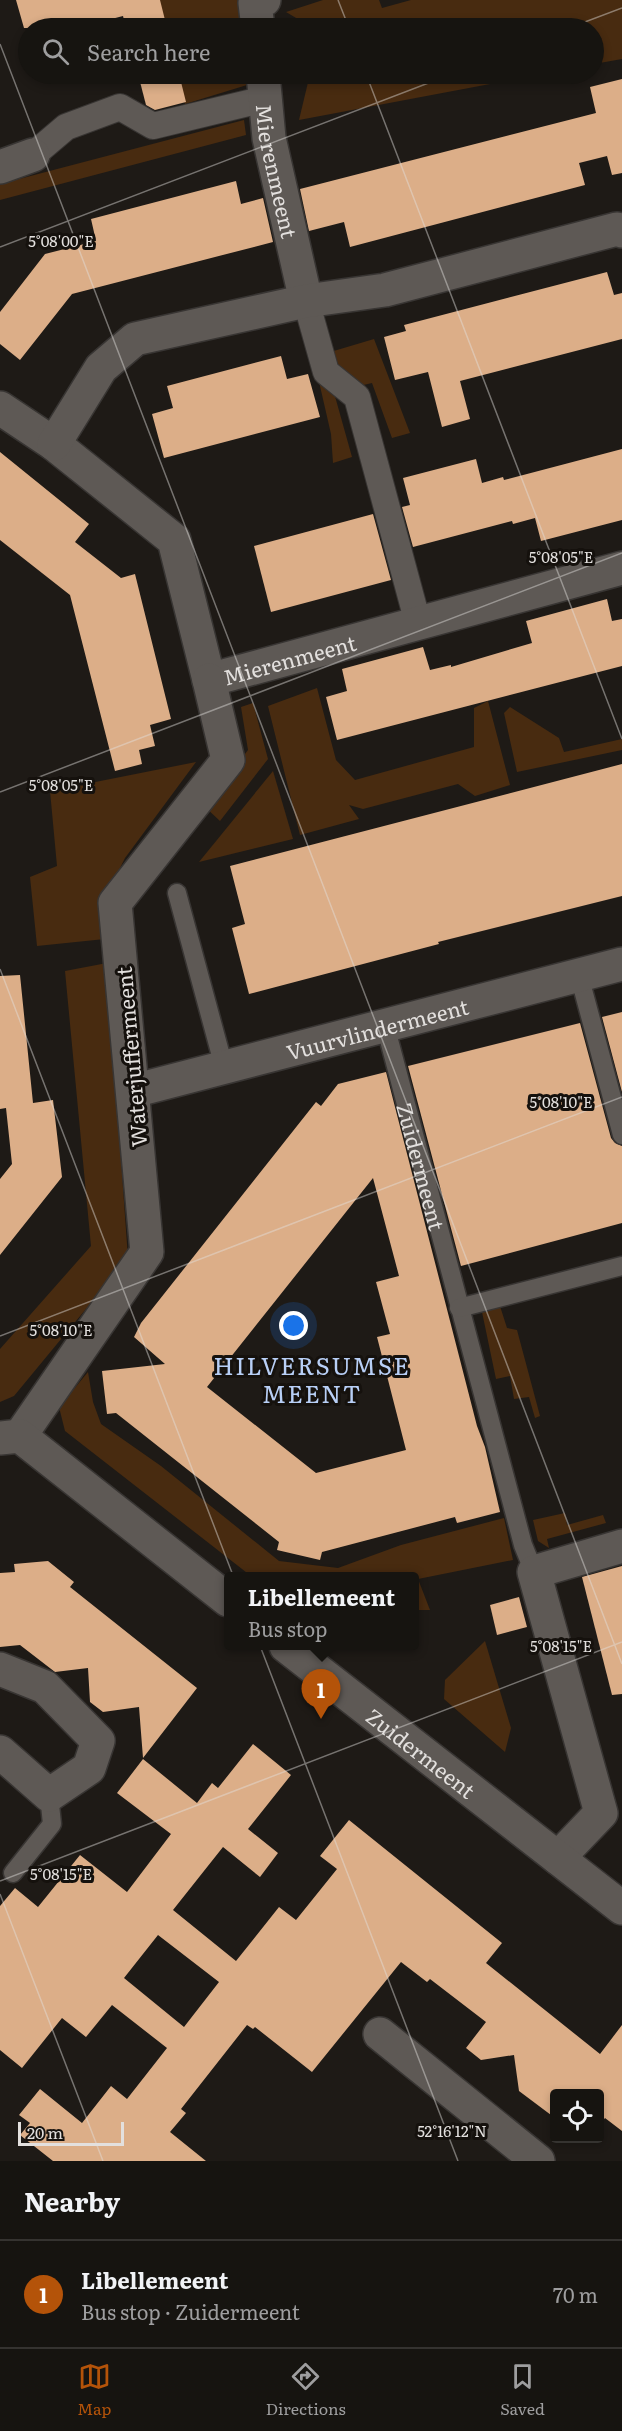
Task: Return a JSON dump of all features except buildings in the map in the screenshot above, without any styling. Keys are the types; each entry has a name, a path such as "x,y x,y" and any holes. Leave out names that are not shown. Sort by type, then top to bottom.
{"street":[{"path":"257,18 255,3 264,0"},
{"path":"0,167 33,155 66,127 120,107 153,126 264,86"},
{"name":"Mierenmeent","path":"264,86 269,138 306,301"},
{"path":"54,444 102,368 135,339 306,301 385,290 617,229 622,231"},
{"path":"306,301 326,372 357,397 418,623"},
{"name":"Mierenmeent","path":"0,408 54,444 174,540 209,680 622,568"},
{"name":"Waterjuffermeent","path":"10,1437 147,1252 115,903 228,760 209,680"},
{"name":"Vuurvlindermeent","path":"133,1091 622,964"},
{"path":"10,1437 224,1597"},
{"path":"534,1572 622,1546"},
{"name":"Zuidermeent","path":"534,1572 602,1813 558,1858"},
{"name":"Zuidermeent","path":"291,1650 622,1908"},
{"path":"0,1669 45,1687 98,1741 89,1768 49,1795 0,1752"},
{"path":"380,2034 538,2161"}],"lane":[{"path":"177,893 224,1067"},
{"path":"579,975 622,1135"},
{"name":"Zuidermeent","path":"385,1025 523,1545 534,1572"},
{"path":"459,1308 622,1266"},
{"path":"13,1873 52,1824 49,1795"}],"shaded area":[{"path":"157,0 240,0 244,18 162,18"},
{"path":"323,0 379,0 382,8 411,0 622,0 622,59 604,62 604,18 296,18 286,12"},
{"path":"180,84 250,84 185,104"},
{"path":"308,84 490,84 299,120"},
{"path":"244,120 246,135 0,200 0,184"},
{"path":"374,339 410,433 392,438 372,383 351,388 327,353"},
{"path":"317,373 331,382 352,457 333,463 331,434"},
{"path":"317,688 336,760 355,780 474,747 474,708 488,701 510,785 475,796 458,784 363,809 349,805 359,819 300,835 268,706"},
{"path":"253,703 268,759 220,821 205,807 248,750 241,707"},
{"path":"510,707 559,738 564,752 622,739 622,750 517,772 504,713"},
{"path":"196,762 125,858 103,902 105,939 37,946 30,877 57,866 50,791"},
{"path":"273,771 293,839 199,862"},
{"path":"107,963 128,1258 14,1396 0,1402 0,1349 91,1246 65,971"},
{"path":"499,1303 507,1328 517,1330 540,1416 535,1418 529,1397 514,1399 510,1376 496,1379 482,1312"},
{"path":"88,1372 93,1402 101,1424 161,1466 279,1561 338,1568 401,1545 504,1518 513,1560 419,1579 419,1572 246,1572 65,1431 59,1407"},
{"path":"565,1513 567,1525 603,1515 606,1523 547,1539 549,1548 538,1541 533,1520"},
{"path":"419,1582 430,1610 419,1610"},
{"path":"485,1641 511,1728 505,1752 444,1699 445,1680"}],"place":[{"name":"Libellemeent","path":"321,1719"}],"district":[{"name":"HILVERSUMSE MEENT","path":"312,1378"}]}
